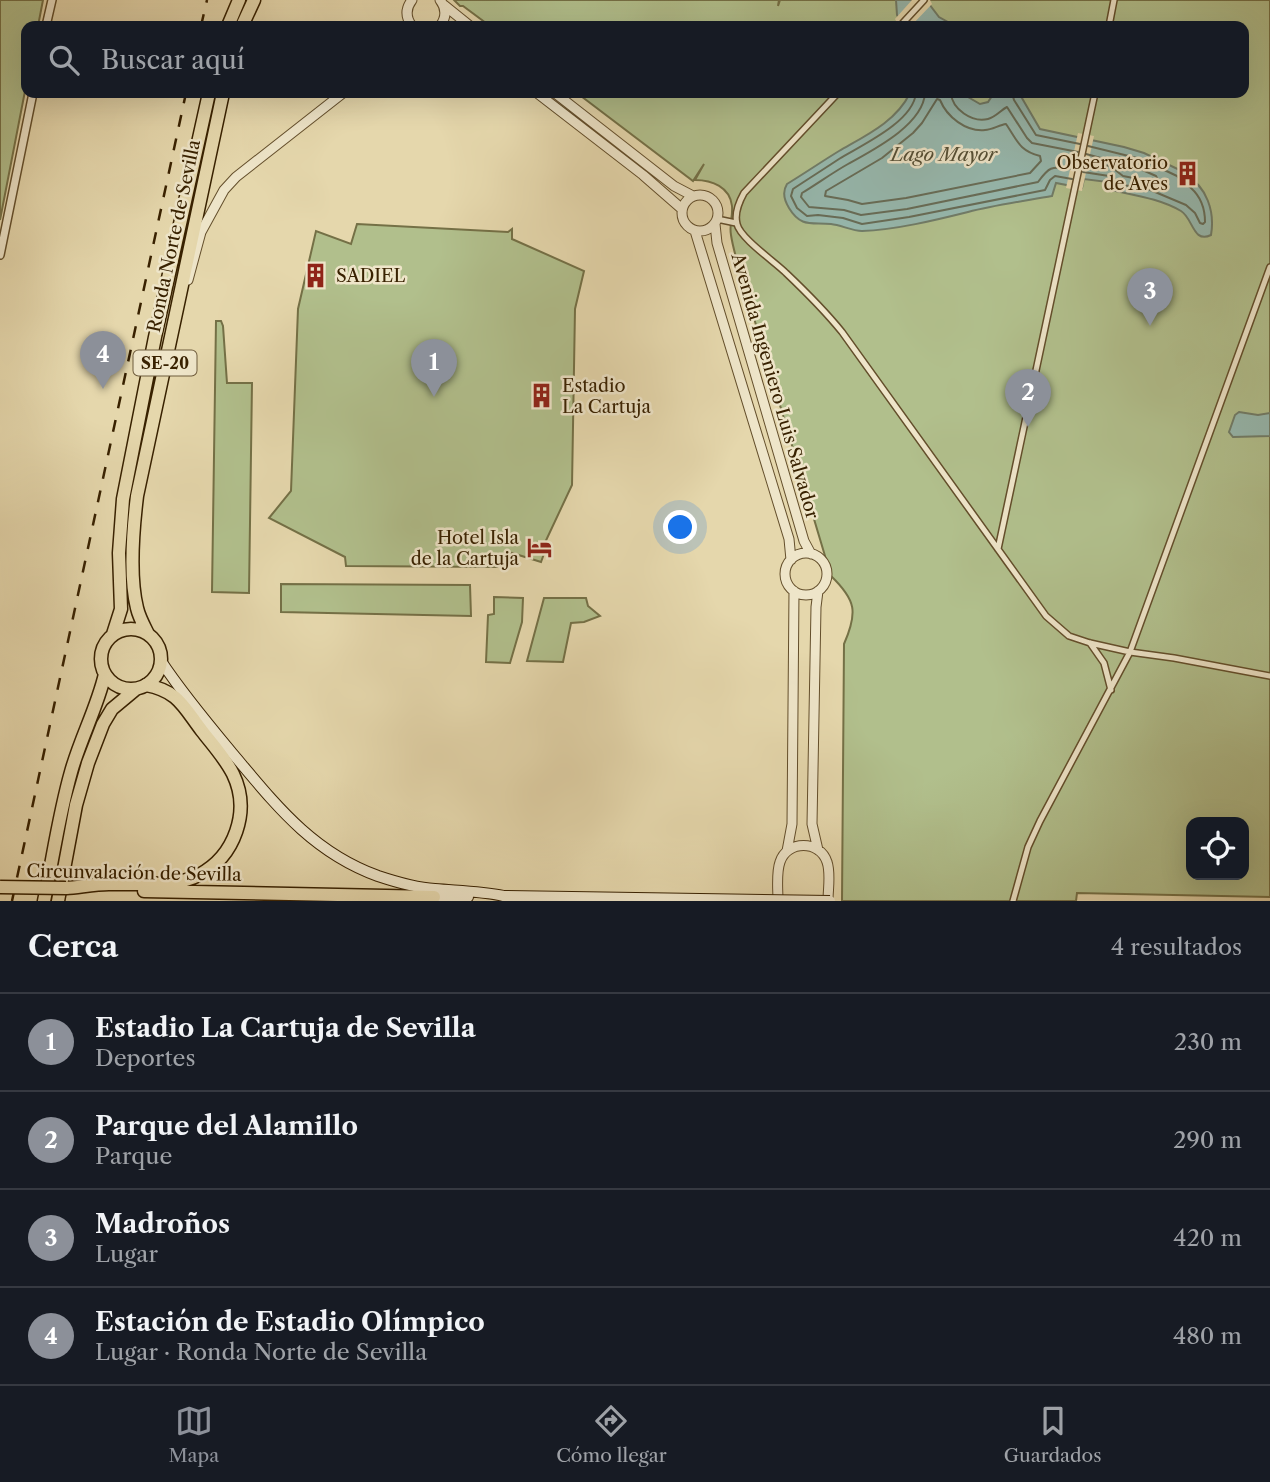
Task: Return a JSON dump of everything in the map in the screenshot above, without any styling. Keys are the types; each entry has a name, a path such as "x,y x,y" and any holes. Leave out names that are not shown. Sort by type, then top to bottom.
{"highway":[{"path":"230,21 239,0"},
{"path":"244,21 254,0"},
{"name":"Ronda Norte de Sevilla","path":"44,901 71,771 101,693 105,674 101,666 102,649 113,634 121,609 119,553 123,499 208,98"},
{"name":"Ronda Norte de Sevilla","path":"161,661 161,650 148,634 137,610 134,524 137,496 222,98"},
{"path":"113,634 130,629 148,634"},
{"path":"58,901 76,805 103,724 112,709 153,679 159,671 161,661"},
{"path":"104,888 163,883 200,875 221,858 232,843 239,825 240,808 239,790 227,765 173,696 160,688 127,689 118,686 105,674"},
{"name":"Circunvalación de Sevilla","path":"0,887 434,893"}],"main road":[{"path":"161,661 215,732 277,806 303,832 349,863 377,876 434,893 482,897 829,901"}],"street":[{"path":"48,21 52,0"},
{"path":"410,21 407,15 412,0"},
{"path":"905,21 924,0"},
{"path":"1110,21 1114,0"},
{"path":"442,3 442,21"},
{"path":"442,3 464,21"},
{"path":"0,255 32,98"},
{"path":"170,339 201,232 224,190 236,177 337,98"},
{"path":"543,98 643,175 682,209"},
{"path":"561,98 674,186 693,196"},
{"path":"833,98 744,193 739,202 736,223 742,234 821,307 842,332 1046,617 1069,636 1090,643 1270,676"},
{"path":"998,549 1094,98"},
{"path":"693,196 710,198 717,207 716,221 706,230 695,231 683,220 682,209 693,196"},
{"path":"716,221 736,223"},
{"name":"Avenida Ingeniero Luis Salvador","path":"716,221 717,243 803,541 811,554"},
{"name":"Avenida Ingeniero Luis Salvador","path":"695,231 789,539 791,560"},
{"path":"1013,901 1028,847 1040,821 1130,652 1270,267"},
{"path":"811,554 822,561 827,574 818,591 806,595 794,591 788,585 787,566 791,560 811,554"},
{"path":"788,850 792,824 794,591"},
{"path":"818,591 812,824 818,850"},
{"path":"1090,643 1104,663 1111,690"},
{"path":"778,901 781,858 788,850 803,845 811,846 825,857 828,864 829,901"}],"green space":[{"path":"0,0 43,0 39,21 21,21 21,98 24,98 0,220"},
{"path":"454,0 779,0 778,6 780,0 1270,0 1270,897 1077,893 1076,901 842,901 844,644 853,615 852,607 846,592 831,576 742,278 730,228 731,199 719,186 708,181 695,180 704,164 693,181 584,98 1249,98 1249,21 483,21"},
{"name":"Estadio La Cartuja","path":"357,224 508,232 512,229 512,239 584,271 575,309 572,485 542,549 545,551 541,562 512,553 497,567 346,566 345,557 269,518 291,491 298,309 316,231 351,244"},
{"path":"216,321 221,321 223,326 227,383 252,383 249,593 212,592"},
{"path":"281,584 470,585 471,616 281,612"},
{"path":"494,597 523,598 522,622 510,663 486,662 488,615 494,614"},
{"path":"544,598 586,598 588,606 600,616 571,623 563,662 527,661"}],"water":[{"path":"896,0 926,0 939,17 946,21 900,21"},
{"name":"Lago Mayor","path":"907,98 970,98 980,104 988,102 991,98 1022,98 1040,129 1144,153 1186,173 1185,175 1199,186 1208,201 1212,217 1211,235 1200,236 1185,214 1164,203 1107,189 1108,182 1084,179 1082,188 1056,183 1052,196 888,229 858,231 835,225 807,223 798,219 785,199 784,190 787,184 869,134 888,120"},
{"path":"1239,412 1258,415 1270,413 1270,436 1233,437 1229,432 1235,415"}],"pier":[{"path":"912,0 930,0 932,4 916,21 895,19"},
{"path":"1078,133 1094,136 1082,191 1066,188"}],"railway":[{"path":"202,21 207,0"},
{"path":"12,901 185,98"}],"place":[{"name":"Observatorio de Aves","path":"1188,173"},
{"name":"SADIEL","path":"316,276"},
{"name":"Madroños","path":"1150,326"},
{"name":"Estación de Estadio Olímpico","path":"103,389"},
{"name":"Estadio La Cartuja","path":"542,396"},
{"name":"Estadio La Cartuja de Sevilla","path":"434,397"},
{"name":"Parque del Alamillo","path":"1028,427"},
{"name":"Hotel Isla de la Cartuja","path":"539,548"}]}
